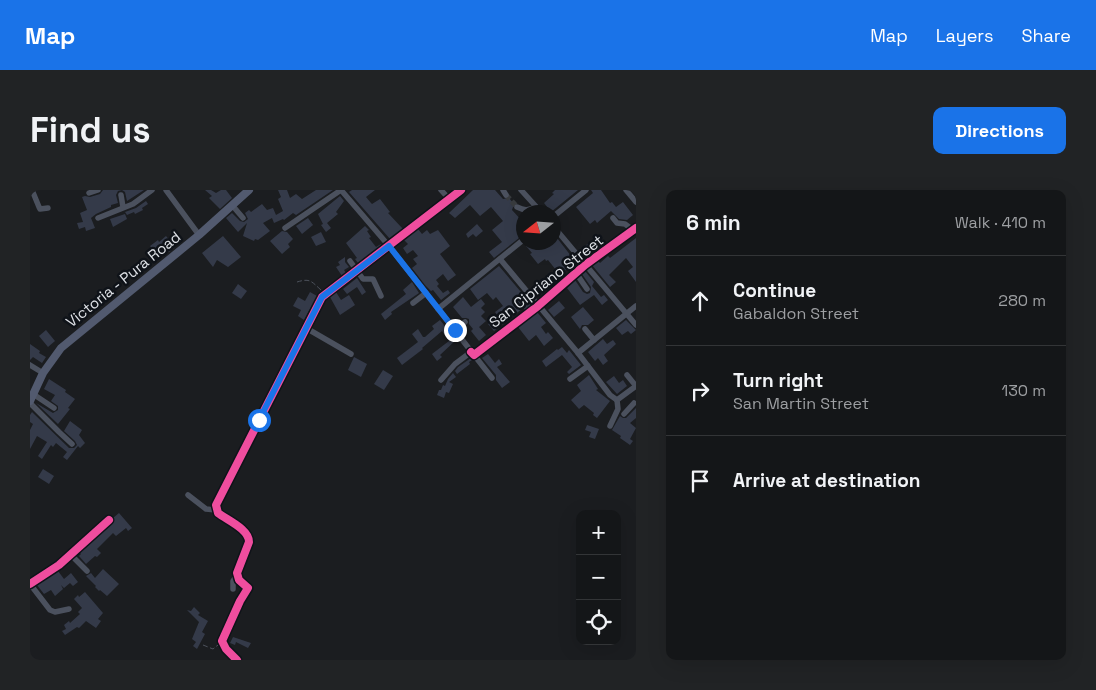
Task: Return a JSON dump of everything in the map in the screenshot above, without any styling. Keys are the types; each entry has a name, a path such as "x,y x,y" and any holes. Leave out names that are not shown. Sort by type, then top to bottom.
{"main road":[{"name":"Victoria - Pura Road","path":"31,400 44,373 61,348 198,235 249,190"}],"street":[{"path":"32,190 38,207 40,209 48,208"},
{"path":"89,193 98,190"},
{"path":"98,218 133,204 152,190"},
{"path":"166,190 198,235"},
{"path":"285,228 341,190 389,246 492,378"},
{"path":"441,190 450,200"},
{"path":"216,510 216,505 322,297 461,190"},
{"path":"521,190 534,205"},
{"path":"561,210 586,190"},
{"path":"626,190 636,202"},
{"path":"122,195 123,207"},
{"path":"232,205 243,218"},
{"path":"613,218 617,223 625,224 635,229"},
{"name":"San Cipriano Street","path":"441,380 455,364 538,306 576,273 635,229"},
{"path":"561,236 636,325"},
{"path":"438,309 516,246"},
{"path":"576,255 585,251"},
{"path":"500,259 578,353 610,395 617,400 618,410 610,426"},
{"path":"350,261 363,279 372,279 381,296"},
{"path":"576,273 588,289"},
{"path":"413,302 426,293"},
{"path":"578,353 636,306"},
{"path":"455,330 465,322"},
{"path":"306,328 351,354"},
{"path":"585,329 594,340"},
{"path":"30,365 44,373"},
{"path":"570,379 588,366"},
{"path":"617,400 636,386 627,375"},
{"path":"624,414 635,404 627,394"},
{"path":"31,400 54,408"},
{"path":"31,400 48,422 72,444"},
{"path":"188,496 206,509 216,510 249,538 237,575 233,581 233,589"},
{"path":"69,609 56,612 50,610 30,584 60,565 109,520"},
{"path":"71,555 86,571"},
{"path":"237,575 239,580 248,588 222,641 226,649 237,660"}],"path":[{"path":"297,282 306,279 310,280 325,294"},
{"path":"203,645 213,649 222,641"}],"building":[{"path":"103,190 122,190 118,191 116,195 118,203 111,205 111,207 91,218 95,228 86,231 85,227 79,229 77,223 83,222 80,213 87,210 82,197 100,194"},
{"path":"122,190 144,190 127,201 125,192"},
{"path":"205,190 211,190 216,193 226,190 232,198 220,209 209,198 212,196"},
{"path":"278,190 287,190 290,198 296,194 302,199 316,190 333,190 296,215 293,213 284,220 274,223 272,218 263,223 270,231 258,240 255,239 254,241 243,236 247,223 238,232 226,218 232,213 240,221 244,222 248,219 245,213 249,210 251,212 262,204 267,210 273,208 276,215 283,211 278,199 281,197"},
{"path":"352,190 375,190 366,197 372,204 380,199 390,212 388,213 403,229 390,239 349,192"},
{"path":"473,190 495,190 503,199 509,198 514,204 512,210 516,214 516,240 494,258 489,252 502,242 492,230 503,221 491,207 480,216 470,205 455,218 449,213"},
{"path":"555,190 578,190 560,205 546,205 544,203 554,194 552,193"},
{"path":"591,190 601,190 610,203 612,202 616,207 623,202 633,215 627,220 619,219 611,211 597,223 595,220 590,224 576,207 593,193"},
{"path":"340,196 344,201 336,212 338,214 327,223 331,228 326,232 321,225 323,224 318,214"},
{"path":"146,201 148,204 142,208 143,210 127,215 125,212 136,208"},
{"path":"125,214 127,219 113,227 110,219"},
{"path":"308,218 313,225 302,234 296,226"},
{"path":"477,224 483,231 476,237 473,234 468,238 466,234"},
{"path":"365,226 369,230 367,231 371,237 369,238 376,247 382,245 358,263 355,259 357,258 346,243"},
{"path":"418,229 422,234 427,230 430,234 438,230 450,246 440,254 456,275 448,281 443,274 436,280 439,284 437,286 443,293 448,290 450,293 441,300 433,290 431,291 425,285 412,268 417,264 413,259 418,256 413,250 407,254 403,248 408,244 404,240"},
{"path":"282,231 287,232 293,239 288,244 290,247 282,254 270,241"},
{"path":"321,232 326,242 316,246 311,237"},
{"path":"166,236 175,247 169,252 167,249 154,262 149,255 154,251 150,246"},
{"path":"223,236 241,257 228,267 217,260 213,267 202,253"},
{"path":"636,238 636,282 628,271 633,267 626,258 609,275 616,282 610,287 592,265 598,261 600,263 608,256 610,258"},
{"path":"594,239 601,248 591,255 589,249 585,246"},
{"path":"561,243 578,265 571,271 568,268 560,275 548,260 546,261 545,259 538,264 530,254 532,253 529,250 561,250"},
{"path":"345,257 345,262 349,267 344,270 346,273 342,276 336,267 340,265 338,262"},
{"path":"499,266 532,305 525,310 523,308 494,331 488,324 498,316 495,312 503,306 496,297 493,300 487,293 478,300 470,289"},
{"path":"585,271 594,282 592,286 601,297 604,295 608,300 602,305 594,295 580,305 567,288 575,280 583,292 590,293 591,287 582,274"},
{"path":"357,278 366,292 362,295 357,287 347,294 343,289"},
{"path":"412,282 419,293 391,312 392,314 385,320 381,314 406,294 403,290"},
{"path":"238,284 247,291 241,299 232,293"},
{"path":"310,292 317,296 304,320 298,316 301,310 293,306 298,297 305,301"},
{"path":"336,292 341,300 349,295 355,305 340,315 330,297"},
{"path":"463,297 471,307 481,299 485,304 481,308 485,312 481,316 486,321 479,327 486,335 479,341 471,331 473,329 469,324 469,319 462,318 453,307"},
{"path":"559,301 565,308 554,317 548,310"},
{"path":"583,307 594,320 588,325 582,325 580,329 571,317"},
{"path":"537,312 546,323 541,327 546,334 548,332 553,338 544,346 536,335 529,341 518,327"},
{"path":"440,320 456,340 440,355 442,357 437,361 432,354 449,341 442,331 402,365 397,358 418,342 412,334 418,329 423,337 425,337 434,329 432,326"},
{"path":"626,320 636,330 631,334 628,331 622,335 616,328"},
{"path":"46,330 55,341 48,347 39,336"},
{"path":"603,339 607,344 613,340 616,344 604,355 608,361 603,365 598,358 595,361 588,352"},
{"path":"30,344 46,357 42,363 33,357 30,360"},
{"path":"562,347 567,353 569,350 581,365 569,374 567,372 572,367 562,355 546,367 542,361"},
{"path":"488,354 495,363 499,359 502,364 497,367 510,382 502,388 496,380 496,375 482,358"},
{"path":"354,357 367,364 361,377 348,370"},
{"path":"471,358 470,364 457,374 455,371 458,367"},
{"path":"383,370 393,376 384,390 374,384"},
{"path":"453,373 456,377 449,382 453,384 449,393 446,392 444,398 437,395 439,390 441,390 443,385 445,386"},
{"path":"589,375 598,389 596,390 610,401 597,418 584,405 579,409 571,400 581,391 577,385"},
{"path":"614,376 619,383 623,380 627,386 617,394 606,382"},
{"path":"49,379 66,390 65,392 75,399 58,424 36,403 53,413 58,410 58,406 51,401 55,395 44,389"},
{"path":"636,408 636,418 630,423 636,428 630,439 633,441 630,445 612,430 620,416 626,418"},
{"path":"32,412 69,448 74,448 77,445 64,431 70,421 82,430 79,435 85,443 80,448 78,446 67,460 63,457 67,452 56,443 53,447 51,445 42,459 38,456 47,442 37,436 30,449 30,430 33,424 30,422 30,415"},
{"path":"587,425 599,429 595,439 589,437 591,432 585,430"},
{"path":"43,469 54,476 49,484 38,477"},
{"path":"119,513 132,528 128,531 126,528 116,536 113,533 97,549 101,553 86,564 79,556 80,553 112,523 113,518"},
{"path":"103,569 119,584 107,596 99,591 86,576 91,573 95,578"},
{"path":"58,571 64,579 71,573 78,582 73,586 70,583 64,588 61,585 63,589 55,596 51,590 44,594 37,585"},
{"path":"85,592 103,613 98,619 101,621 96,628 86,621 79,628 77,627 65,635 62,631 66,629 64,625 69,621 70,623 80,614 78,612 82,608 74,599"},
{"path":"194,607 200,613 198,615 208,621 202,632 205,634 197,649 193,646 196,642 192,639 199,622 187,610 191,611"},
{"path":"233,637 251,643 248,648 236,642 235,645 230,643"}],"tunnel":[{"path":"506,195 516,206"}],"cycle path":[{"path":"237,660 226,649 222,641 248,588 239,580 237,573 249,542 242,529 218,513 216,505 322,297 461,190"},
{"path":"471,352 474,355 538,306 585,265 636,228"},
{"path":"30,584 59,565 109,520"}],"route":[{"path":"259,420 322,297 389,246 455,330"}]}
